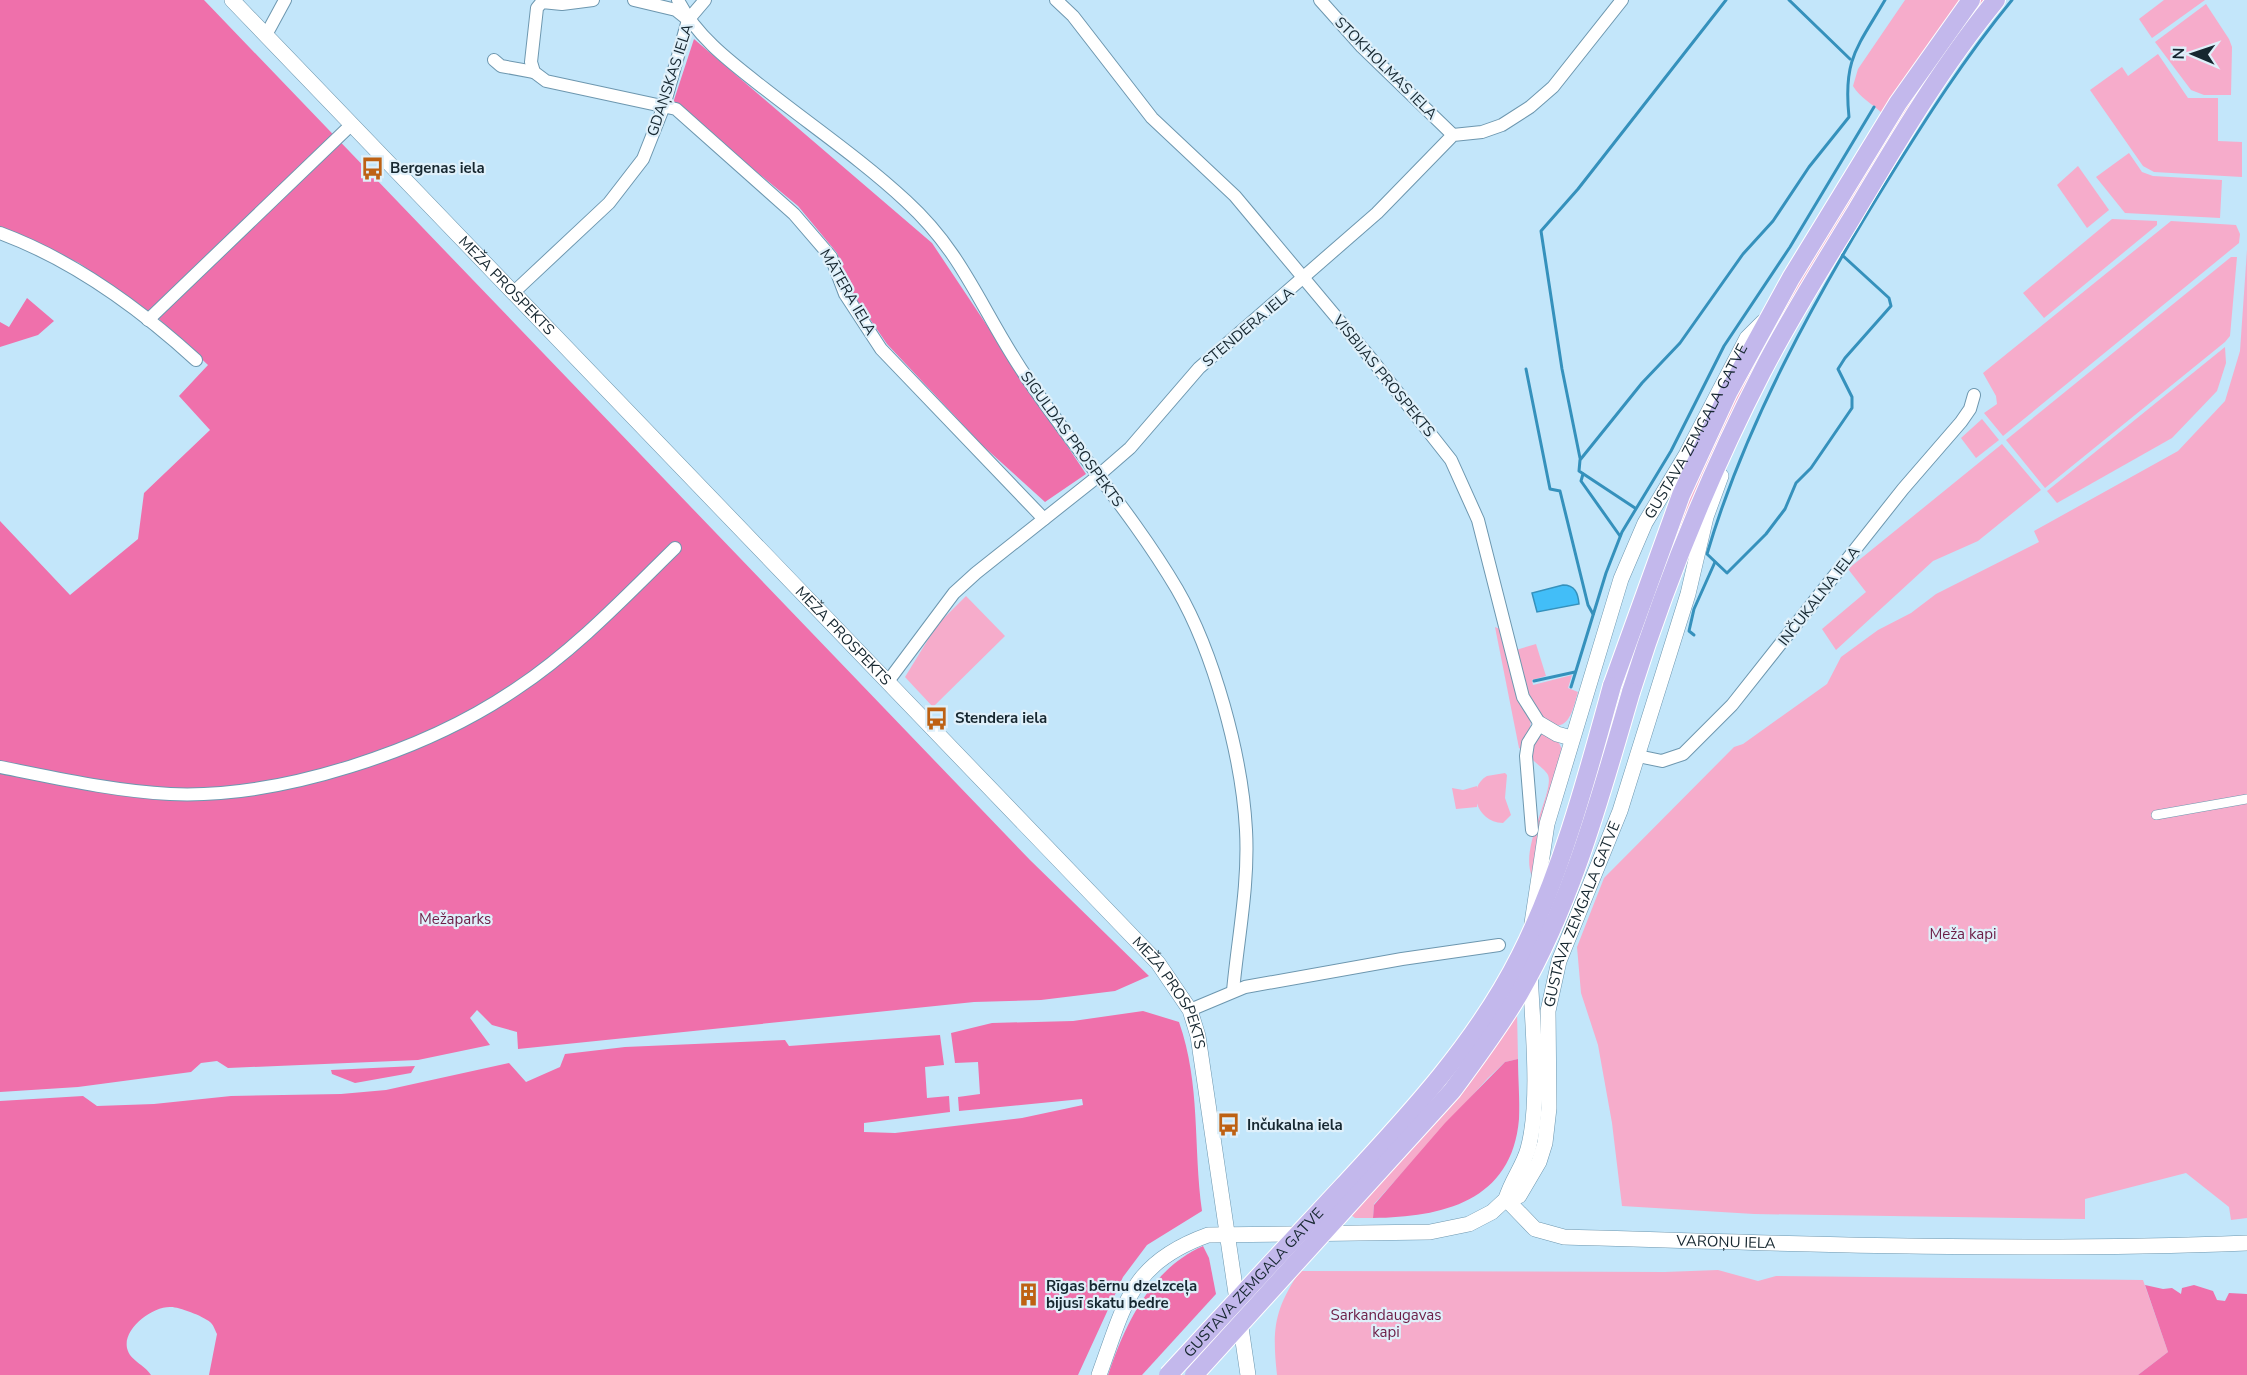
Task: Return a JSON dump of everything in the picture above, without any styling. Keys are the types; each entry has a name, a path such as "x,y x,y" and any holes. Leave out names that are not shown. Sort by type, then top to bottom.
{"main road":[{"name":"GUSTAVA ZEMGALA GATVE","path":"1168,1375 1418,1105 1497,996 1520,956 1550,888 1589,770 1612,686 1681,495 1728,393 1767,319 1898,103 1971,0"},
{"name":"GUSTAVA ZEMGALA GATVE","path":"1194,1375 1452,1091 1482,1051 1518,995 1566,896 1631,692 1684,541 1711,477 1748,400 1791,321 1903,134 1944,70 1996,0"}],"street":[{"name":"MEŽA PROSPEKTS","path":"232,0 889,680 1158,963 1190,1010 1205,1068 1248,1375"},
{"path":"266,35 285,0"},
{"path":"534,72 531,62 537,8 542,2 562,4 594,0"},
{"path":"634,0 676,10 688,20"},
{"name":"SIGULDAS PROSPEKTS","path":"678,0 688,20 740,69 904,199 939,232 966,272 1020,368 1099,475 1177,590 1198,633 1213,673 1232,740 1244,806 1247,856 1246,894 1233,991"},
{"name":"GDAŅSKAS IELA","path":"514,292 609,203 643,159 664,106 688,20 705,0"},
{"name":"VISBIJAS PROSPEKTS","path":"1056,0 1073,16 1152,118 1235,196 1305,278 1451,460 1478,520 1523,697 1540,724"},
{"name":"STOKHOLMAS IELA","path":"1322,0 1362,47 1453,135"},
{"path":"1453,135 1482,132 1502,125 1530,107 1553,87 1622,0"},
{"name":"MĀTERA IELA","path":"494,60 501,66 534,72 546,81 676,109 794,214 831,257 845,294 881,349 1044,519"},
{"path":"148,320 352,124"},
{"name":"STENDERA IELA","path":"889,680 954,593 1004,549 1130,448 1199,368 1377,213 1453,135"},
{"path":"0,233 79,271 148,320 196,360"},
{"name":"GUSTAVA ZEMGALA GATVE","path":"1506,1199 1510,1185 1526,1155 1533,1118 1530,970 1535,898 1547,824 1571,738 1621,579 1641,531 1686,455 1747,338 1767,319"},
{"name":"INČUKALNA IELA","path":"1638,756 1662,760 1683,754 1732,705 1903,489 1961,422 1970,409 1974,394"},
{"name":"GUSTAVA ZEMGALA GATVE","path":"1506,1199 1522,1193 1542,1153 1549,1108 1548,1011 1559,960 1607,849 1688,594 1706,517 1748,400"},
{"path":"0,767 90,784 170,794 249,790 345,769 435,732 515,690 561,656 675,548"},
{"path":"1532,830 1526,756 1528,743 1540,724 1571,738"},
{"path":"2156,815 2247,799"},
{"path":"1535,898 1554,913 1568,913 1581,906"},
{"path":"1190,1010 1233,991 1402,959 1499,945"},
{"path":"1099,1375 1135,1284 1150,1267 1169,1252 1187,1243 1208,1235 1228,1237 1430,1232 1469,1224 1492,1212 1506,1199"},
{"name":"VAROŅU IELA","path":"1506,1199 1535,1229 1564,1237 2000,1246 2247,1243"}],"green space":[{"name":"Mežaparks","path":"0,0 204,0 1030,860 1149,976 1115,991 1041,1000 974,1002 518,1049 517,1032 492,1025 477,1010 470,1018 490,1045 418,1060 228,1068 217,1061 201,1063 191,1072 78,1087 0,1092 0,521 70,595 138,539 144,493 210,430 179,396 208,365 158,318 79,263 0,227"},
{"path":"1905,0 1962,0 1930,41 1883,114 1853,86 1858,69"},
{"path":"1978,0 1987,0 1826,245 1627,680 1623,678 1659,567 1735,393 1863,171"},
{"path":"2164,0 2205,0 2152,38 2139,19"},
{"path":"2206,4 2232,47 2231,95 2204,95 2191,90 2155,42"},
{"path":"694,39 932,243 1086,474 1045,502 982,445 887,344 852,293 837,253 798,206 673,103"},
{"path":"2158,54 2188,98 2218,98 2218,141 2242,142 2242,177 2154,172 2143,166 2090,90 2122,67 2128,76"},
{"path":"2129,153 2142,172 2153,176 2222,180 2220,218 2125,213 2096,177"},
{"path":"2078,166 2109,210 2087,228 2057,185"},
{"path":"2112,219 2157,221 2157,225 2044,318 2023,293"},
{"path":"2171,221 2236,225 2240,234 2239,243 2003,436 1984,413 1997,404 1996,396 1983,373"},
{"name":"Meža kapi","path":"2247,250 2247,1218 2231,1220 2229,1207 2186,1173 2085,1199 2085,1219 1754,1214 1622,1206 1612,1123 1598,1045 1581,993 1577,947 1604,878 1734,747 1743,744 1827,684 1841,657 1878,630 1911,613 1936,594 2039,542 2034,531 2178,451 2225,401 2240,351"},
{"path":"2231,257 2237,257 2230,336 2045,488 2006,440"},
{"path":"27,298 54,321 38,335 0,347 0,322 9,327"},
{"path":"2225,347 2226,363 2217,391 2172,438 2057,503 2047,491"},
{"path":"1982,419 1999,440 1976,458 1961,438"},
{"path":"2002,444 2041,490 1978,541 1933,561 1836,650 1822,629 1866,592 1848,569"},
{"path":"966,596 1005,636 933,707 905,677 937,625"},
{"path":"1495,627 1500,629 1531,719 1530,729 1522,750 1519,748"},
{"path":"1536,644 1546,676 1532,680 1533,685 1572,675 1568,688 1578,692 1570,717 1561,725 1549,722 1540,715 1525,685 1516,650"},
{"path":"1542,734 1557,739 1562,749 1532,876 1529,864 1530,851 1549,783 1547,773 1531,758 1531,744"},
{"path":"1505,773 1507,775 1505,798 1511,815 1503,823 1493,821 1480,811 1476,795 1481,781 1487,776"},
{"path":"1477,786 1477,807 1456,809 1452,788 1463,790"},
{"path":"1143,1011 1179,1022 1191,1069 1194,1092 1202,1211 1147,1245 1123,1277 1078,1375 209,1375 217,1334 213,1326 197,1315 171,1307 148,1314 134,1326 127,1340 127,1348 131,1356 151,1375 0,1375 0,1101 83,1096 97,1106 154,1104 231,1096 341,1094 386,1090 509,1063 526,1082 560,1067 565,1054 625,1047 785,1040 789,1046 940,1035 944,1065 925,1067 927,1098 949,1096 950,1112 864,1123 864,1132 895,1133 1022,1118 1083,1105 1082,1099 959,1111 958,1097 980,1094 978,1062 955,1063 951,1033 992,1023 1073,1021"},
{"path":"1517,1011 1518,1059 1505,1062 1488,1078 1374,1204 1373,1218 1355,1218 1351,1215 1468,1086"},
{"path":"1518,1059 1519,1119 1514,1147 1503,1169 1488,1187 1448,1208 1424,1214 1373,1218 1374,1205 1445,1123 1505,1062"},
{"path":"415,1066 411,1073 355,1083 332,1074 331,1070"},
{"path":"1203,1246 1209,1258 1216,1294 1142,1375 1108,1375 1123,1337 1142,1300 1169,1269 1185,1256"},
{"name":"Sarkandaugavas kapi","path":"1718,1270 1758,1281 1776,1276 2143,1280 2168,1352 2138,1375 1277,1375 1275,1332 1277,1320 1285,1297 1300,1271 1665,1272"},
{"path":"2145,1285 2163,1289 2172,1288 2181,1294 2182,1288 2194,1285 2213,1291 2217,1300 2225,1301 2229,1293 2247,1294 2247,1375 2138,1375 2168,1352"}],"water":[{"path":"1563,585 1575,590 1579,604 1537,612 1532,593"}],"waterway":[{"path":"1580,458 1562,369 1541,231 1578,189 1726,0"},
{"path":"1789,0 1850,59"},
{"path":"1635,508 1579,471 1580,460 1642,383 1680,343 1743,254 1773,221 1809,167 1849,117 1850,67 1860,43 1885,0"},
{"path":"1842,255 1889,298 1891,306 1838,369 1852,397 1852,408 1811,468 1796,483 1785,509 1766,534 1727,573 1707,554 1741,458 1784,363 1833,271 1859,227 1901,159 1962,66 2012,0"},
{"path":"1571,687 1606,573 1622,532 1671,451 1724,346 1790,247 1874,107"},
{"path":"1526,369 1550,489 1560,491 1588,605 1593,614"},
{"path":"1583,474 1581,481 1620,536"},
{"path":"1694,635 1689,631 1694,609 1715,562"},
{"path":"1534,681 1575,672"}],"place":[{"name":"Bergenas iela","path":"372,168"},
{"name":"Stendera iela","path":"937,718"},
{"name":"Inčukalna iela","path":"1229,1125"},
{"name":"Rīgas bērnu dzelzceļa bijusī skatu bedre","path":"1028,1295"}]}
